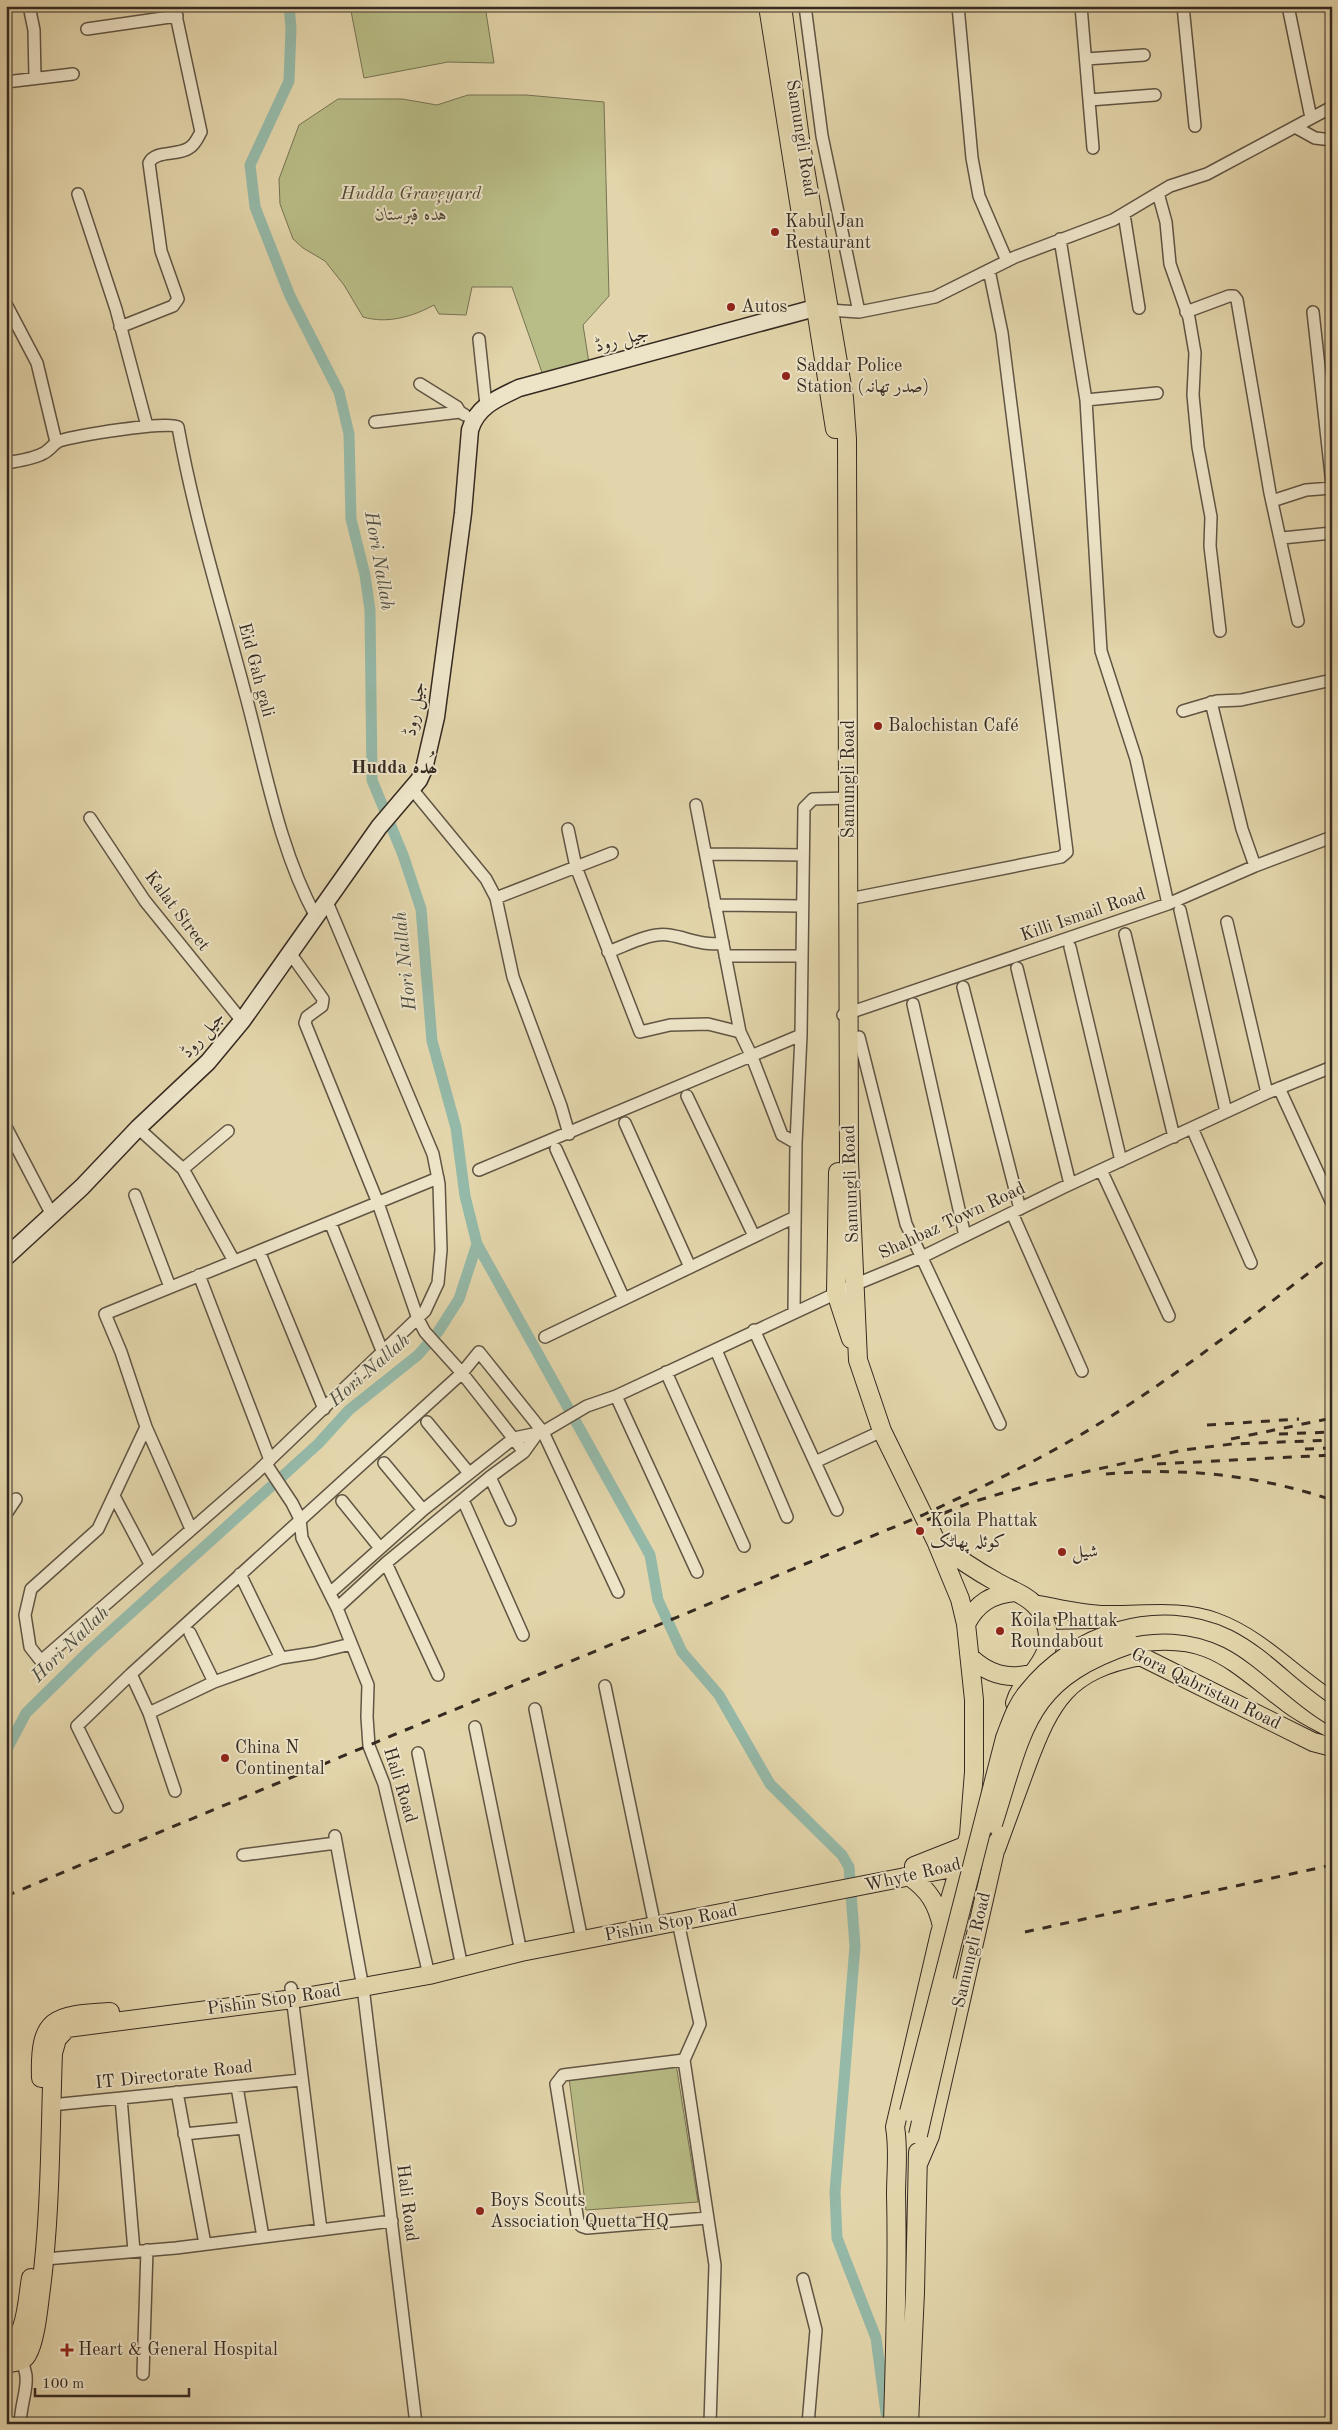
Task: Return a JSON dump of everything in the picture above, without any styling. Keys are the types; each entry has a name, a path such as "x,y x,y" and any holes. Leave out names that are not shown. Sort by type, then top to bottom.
{"main road":[{"name":"Samungli Road","path":"768,6 782,55 822,309 844,398 846,439 843,798 845,1014 849,1162 858,1360 882,1431 936,1541 957,1592 966,1624 974,1700 974,1772 967,1845 942,1927 895,2127 898,2144 893,2424"},
{"name":"Samungli Road","path":"782,6 782,55"},
{"name":"جیل روڈ","path":"6,1257 82,1187 138,1128 208,1062 242,1021 379,827 412,789 424,769 436,718 463,513 470,430 466,416 519,388 822,309"},
{"name":"Samungli Road","path":"843,798 849,899 845,1014"},
{"path":"845,1014 836,1293 858,1360"},
{"name":"Samungli Road","path":"909,2424 918,2164 930,2136 996,1850 1011,1718 1022,1687 1043,1658 1048,1639 1047,1626 1042,1614 1034,1604 974,1568 936,1541"},
{"path":"966,1624 972,1613 991,1597 1015,1592"},
{"path":"1034,1604 1106,1615 1156,1614 1190,1616 1215,1622 1258,1646 1309,1687 1332,1701"},
{"path":"898,2144 909,2112 1000,1752 1014,1714 1026,1694 1040,1678 1069,1654 1108,1634 1162,1624 1206,1630 1245,1649 1296,1692 1332,1716"},
{"name":"Gora Qabristan Road","path":"1048,1639 1094,1638 1117,1644 1313,1742 1332,1748"},
{"path":"918,2164 918,2135 970,1907 990,1831 1018,1740 1032,1713 1051,1688 1075,1668 1103,1654 1131,1644 1154,1640 1189,1642 1205,1646 1230,1658 1288,1704 1332,1729"},
{"path":"996,1850 1042,1725 1058,1698 1079,1679 1093,1670 1141,1656"},
{"path":"970,1657 988,1671 998,1675 1020,1676 1031,1674"},
{"name":"Whyte Road","path":"827,1889 916,1865 967,1845"},
{"name":"Whyte Road","path":"827,1889 854,1888 962,1866 996,1850"},
{"path":"910,1877 922,1885 932,1897 942,1927"},
{"name":"Pishin Stop Road","path":"654,1922 678,1922 827,1889"},
{"name":"Pishin Stop Road","path":"14,2362 27,2355 38,2315 45,2259 51,2173 52,2052 57,2039 67,2028 292,1994 428,1971 521,1948 827,1889"},
{"name":"Pishin Stop Road","path":"9,2347 22,2330 36,2239 40,2051 45,2036 52,2025 60,2018 71,2015 120,2012 292,1994"}],"street":[{"path":"29,6 34,30 35,78"},
{"path":"805,6 822,136 859,312"},
{"path":"958,6 968,117 976,177 980,196 1007,261"},
{"path":"1082,6 1093,148"},
{"path":"1183,6 1195,126"},
{"path":"1288,6 1311,118"},
{"path":"87,29 176,11 202,132 189,148 170,155 156,156 151,158 149,163 162,251 178,299 173,306 120,327"},
{"path":"1086,59 1144,55"},
{"path":"6,82 73,74"},
{"path":"1089,100 1156,95"},
{"path":"822,309 859,312 935,296 1007,261 1124,214 1170,186 1207,174 1332,107"},
{"path":"1295,126 1315,138 1332,140"},
{"path":"1158,193 1166,222 1170,264 1186,312 1195,353 1193,404 1198,447 1211,517 1210,546 1220,631"},
{"path":"6,463 43,454 56,442 74,437 147,426 120,327 78,194"},
{"path":"1124,214 1139,308"},
{"path":"1060,239 1086,400 1100,651 1136,759 1168,904"},
{"path":"849,899 1062,857 1067,852 1002,333 989,270"},
{"path":"1186,312 1229,296 1234,296 1237,300 1272,501 1282,538 1298,621"},
{"path":"6,304 37,363 56,442"},
{"path":"1272,501 1306,490 1332,486 1312,312"},
{"path":"479,339 486,405"},
{"path":"420,384 457,406 466,416"},
{"path":"1086,400 1157,393"},
{"path":"375,422 466,416"},
{"name":"Eid Gah gali","path":"147,426 173,424 178,427 218,595 272,797 301,888 316,917"},
{"path":"1282,538 1332,533"},
{"path":"1183,711 1212,702 1241,700 1332,680"},
{"path":"1212,702 1240,821 1255,866"},
{"path":"412,789 486,879 496,898 513,977 561,1106 569,1134"},
{"path":"794,1312 796,1143 801,1035 800,956 804,808 813,800 843,798"},
{"path":"696,805 740,1032 752,1057 782,1135 796,1143"},
{"name":"Kalat Street","path":"90,818 145,901 242,1021"},
{"path":"568,829 576,866 640,1032 670,1025 708,1024 740,1032"},
{"name":"Killi Ismail Road","path":"845,1014 1168,904 1255,866 1332,837"},
{"path":"496,898 612,853"},
{"path":"707,854 803,855"},
{"path":"146,1427 98,1529 30,1589 25,1615 30,1647 41,1661 150,1564 269,1465 324,1409 418,1319 425,1311 438,1283 441,1250 438,1178 433,1154 327,902"},
{"path":"715,905 802,906"},
{"path":"1180,910 1226,1112"},
{"path":"1226,922 1267,1093"},
{"path":"1125,934 1174,1137"},
{"path":"608,952 648,938 667,935 706,945 723,943"},
{"path":"1070,948 1121,1161"},
{"path":"290,953 323,999 322,1006 307,1017 306,1023 378,1203 418,1319 425,1332 462,1373 524,1452"},
{"path":"725,956 800,956"},
{"path":"1017,968 1070,1184"},
{"path":"963,987 1016,1211 1082,1372"},
{"path":"912,1004 965,1236"},
{"path":"479,1170 569,1134 801,1035"},
{"path":"859,1037 906,1224 1000,1424"},
{"name":"Shahbaz Town Road","path":"540,1433 587,1406 616,1396 716,1350 754,1330 922,1257 1070,1184 1267,1093 1332,1067"},
{"path":"1279,1088 1331,1201"},
{"path":"688,1096 754,1236"},
{"path":"625,1123 690,1267"},
{"path":"6,1127 52,1215"},
{"path":"138,1128 183,1169 234,1261"},
{"path":"1192,1128 1251,1263"},
{"path":"183,1169 228,1132"},
{"path":"556,1149 624,1299"},
{"path":"1101,1170 1169,1316"},
{"path":"191,1529 146,1427 106,1314 438,1178"},
{"path":"135,1195 170,1287"},
{"path":"545,1337 795,1217"},
{"path":"330,1222 383,1353"},
{"path":"259,1251 324,1409"},
{"name":"Hali Road","path":"199,1275 269,1465 300,1519 302,1538 337,1608 368,1685 366,1717 370,1746 384,1784 428,1971"},
{"path":"754,1330 837,1510"},
{"path":"716,1350 787,1516"},
{"path":"117,1807 77,1726 240,1574 462,1373 479,1352 540,1433 618,1592"},
{"path":"666,1372 744,1546"},
{"path":"616,1396 696,1572"},
{"path":"427,1422 469,1472"},
{"path":"815,1462 882,1431"},
{"path":"330,1593 423,1510 469,1472 514,1438 540,1433"},
{"path":"337,1608 386,1563 490,1477 524,1452 540,1433"},
{"path":"384,1463 423,1510"},
{"path":"490,1477 510,1520"},
{"path":"114,1496 150,1564"},
{"path":"6,1514 16,1498"},
{"path":"463,1500 523,1635"},
{"path":"342,1501 380,1548"},
{"path":"386,1563 438,1675"},
{"path":"240,1574 281,1658"},
{"path":"190,1634 214,1682"},
{"path":"149,1713 214,1682 281,1658 314,1653 351,1644"},
{"path":"131,1674 149,1713 175,1791"},
{"path":"605,1686 654,1922"},
{"path":"535,1709 581,1937"},
{"path":"475,1727 521,1948"},
{"path":"418,1753 462,1963"},
{"name":"Hali Road","path":"243,1855 336,1839 362,1982 416,2424"},
{"path":"678,1922 700,2024 684,2060 715,2266 710,2424"},
{"path":"292,1994 301,2080 321,2230"},
{"path":"684,2060 563,2076 556,2084 578,2221 581,2226 587,2228 707,2218"},
{"name":"IT Directorate Road","path":"51,2105 301,2080"},
{"path":"237,2087 263,2237"},
{"path":"177,2092 205,2244"},
{"path":"121,2098 134,2251"},
{"path":"184,2134 244,2128"},
{"path":"45,2259 205,2244 392,2221"},
{"path":"143,2374 147,2250"},
{"path":"803,2279 816,2330 808,2424"},
{"path":"9,2347 14,2362 27,2373 27,2392 20,2424"}],"green space":[{"path":"350,6 485,6 494,63 448,62 364,78"},
{"name":"Hudda Graveyard ہُدہ قبرستان","path":"468,95 526,95 604,102 609,296 583,325 590,369 545,381 512,287 472,287 466,315 439,314 434,305 408,316 381,320 372,319 363,317 344,285 325,261 303,248 293,239 280,204 279,179 299,125 338,99 402,99 437,105"},
{"path":"676,2064 698,2202 586,2210 569,2078"}],"waterway":[{"name":"Hori Nallah","path":"6,1751 26,1713 90,1650 318,1444 349,1410 418,1355 438,1332 459,1299 477,1244 465,1196 456,1128 432,1041 421,909 403,855 372,780 370,610 365,575 351,519 349,434 339,392 290,296 255,207 250,165 289,81 291,28 289,6"},
{"path":"477,1244 650,1555 658,1600 682,1652 719,1695 770,1784 842,1855 849,1867 855,1946 835,2192 837,2238 876,2338 886,2413"}],"railway":[{"path":"6,1896 923,1515 1051,1452 1092,1428 1154,1388 1214,1345 1332,1255"},
{"path":"1231,1439 1332,1418"},
{"path":"1207,1425 1299,1419"},
{"path":"1279,1434 1332,1432"},
{"path":"927,1520 969,1503 1036,1483 1183,1450 1232,1444 1332,1440"},
{"path":"1305,1449 1332,1448"},
{"path":"1157,1464 1332,1455"},
{"path":"1106,1474 1164,1472 1220,1475 1276,1484 1332,1500"},
{"path":"1025,1932 1332,1865"}],"place":[{"name":"Kabul Jan Restaurant","path":"775,232"},
{"name":"Autos","path":"731,307"},
{"name":"Saddar Police Station (صدر تھانہ)","path":"786,376"},
{"name":"Balochistan Café","path":"878,726"},
{"name":"Koila Phattak کوئلہ پھاٹک","path":"920,1531"},
{"name":"شیل","path":"1062,1552"},
{"name":"Koila Phattak Roundabout","path":"1000,1631"},
{"name":"China N Continental","path":"225,1758"},
{"name":"Boys Scouts Association Quetta HQ","path":"480,2211"},
{"name":"Heart & General Hospital","path":"67,2350"}],"district":[{"name":"Hudda ھُدہ","path":"394,768"}]}
